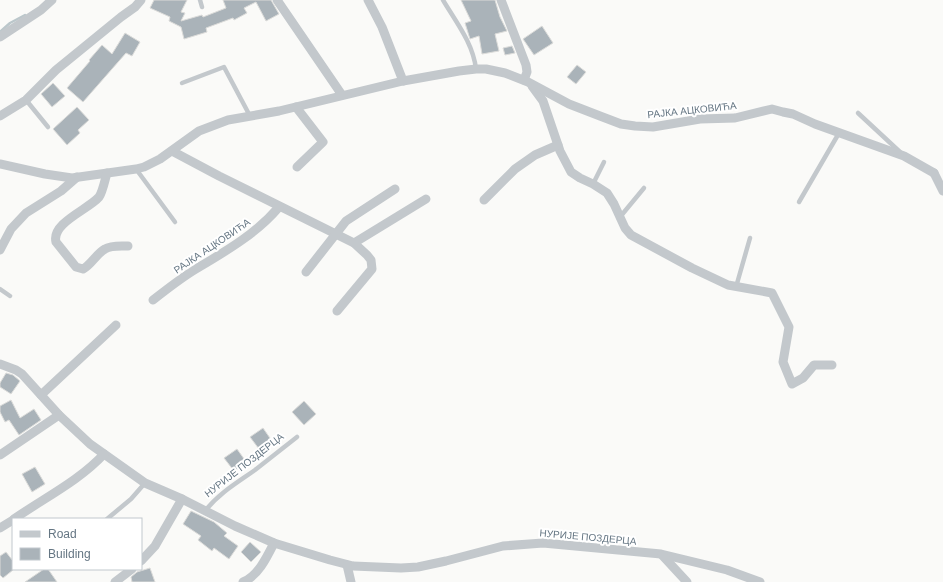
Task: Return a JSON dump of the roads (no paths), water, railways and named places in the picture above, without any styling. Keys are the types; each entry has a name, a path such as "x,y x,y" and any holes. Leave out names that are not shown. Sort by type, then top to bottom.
{"street":[{"path":"0,37 41,10 52,0"},
{"path":"0,116 26,100 56,70 142,0"},
{"path":"277,0 342,95"},
{"path":"368,0 382,27 404,81"},
{"path":"501,0 526,65 526,81 543,101 563,158 571,172 594,184 607,193 625,228 635,238 728,285 772,293 789,327 783,362 792,384 803,378 814,365 832,365"},
{"name":"РАЈКА АЦКОВИЋА","path":"0,164 61,177 76,177 136,169 152,163 208,126 228,120 296,107 404,81 476,69 499,72 526,81 569,104 620,124 653,127 700,119 735,118 772,109 793,114 814,124 904,156 938,172"},
{"path":"296,107 323,142 297,167"},
{"path":"484,200 515,169 535,155 558,145"},
{"path":"172,151 279,207 336,233 354,243 367,255 371,260 372,269 337,310"},
{"path":"938,172 943,191"},
{"path":"107,173 100,196 59,228 54,236 56,242 76,267 83,269 105,249 128,246"},
{"path":"0,250 11,230 26,212 61,191 76,177"},
{"path":"306,272 346,221 395,189"},
{"path":"354,243 426,199"},
{"name":"РАЈКА АЦКОВИЋА","path":"153,300 180,279 240,242 265,223 279,207"},
{"path":"41,395 116,325"},
{"name":"НУРИЈЕ ПОЗДЕРЦА","path":"0,364 19,372 59,415 90,444 145,483 274,543 347,565 386,568 418,567 457,559 495,547 535,543 661,554 727,570 760,582"},
{"path":"0,455 59,415"},
{"path":"15,518 84,472 95,464 104,454"},
{"path":"142,560 155,546 182,499"},
{"path":"0,528 12,520"},
{"path":"243,582 250,579 259,568 266,559 274,543"},
{"path":"661,554 687,582"},
{"path":"347,565 351,582"},
{"path":"115,582 131,570"}],"lane":[{"path":"200,0 202,7"},
{"path":"443,0 467,39 476,69"},
{"path":"182,83 224,67 250,116"},
{"path":"26,100 48,127"},
{"name":"РАЈКА АЦКОВИЋА","path":"858,113 904,156"},
{"path":"799,202 839,133"},
{"path":"594,184 604,162"},
{"path":"136,169 175,222"},
{"path":"620,217 644,188"},
{"path":"736,286 750,238"},
{"path":"0,290 10,296"},
{"name":"НУРИЈЕ ПОЗДЕРЦА","path":"205,510 222,493 257,469 297,437"},
{"path":"108,518 131,499 145,483"}],"waterway":[{"path":"1,31 10,23 25,15"}]}
